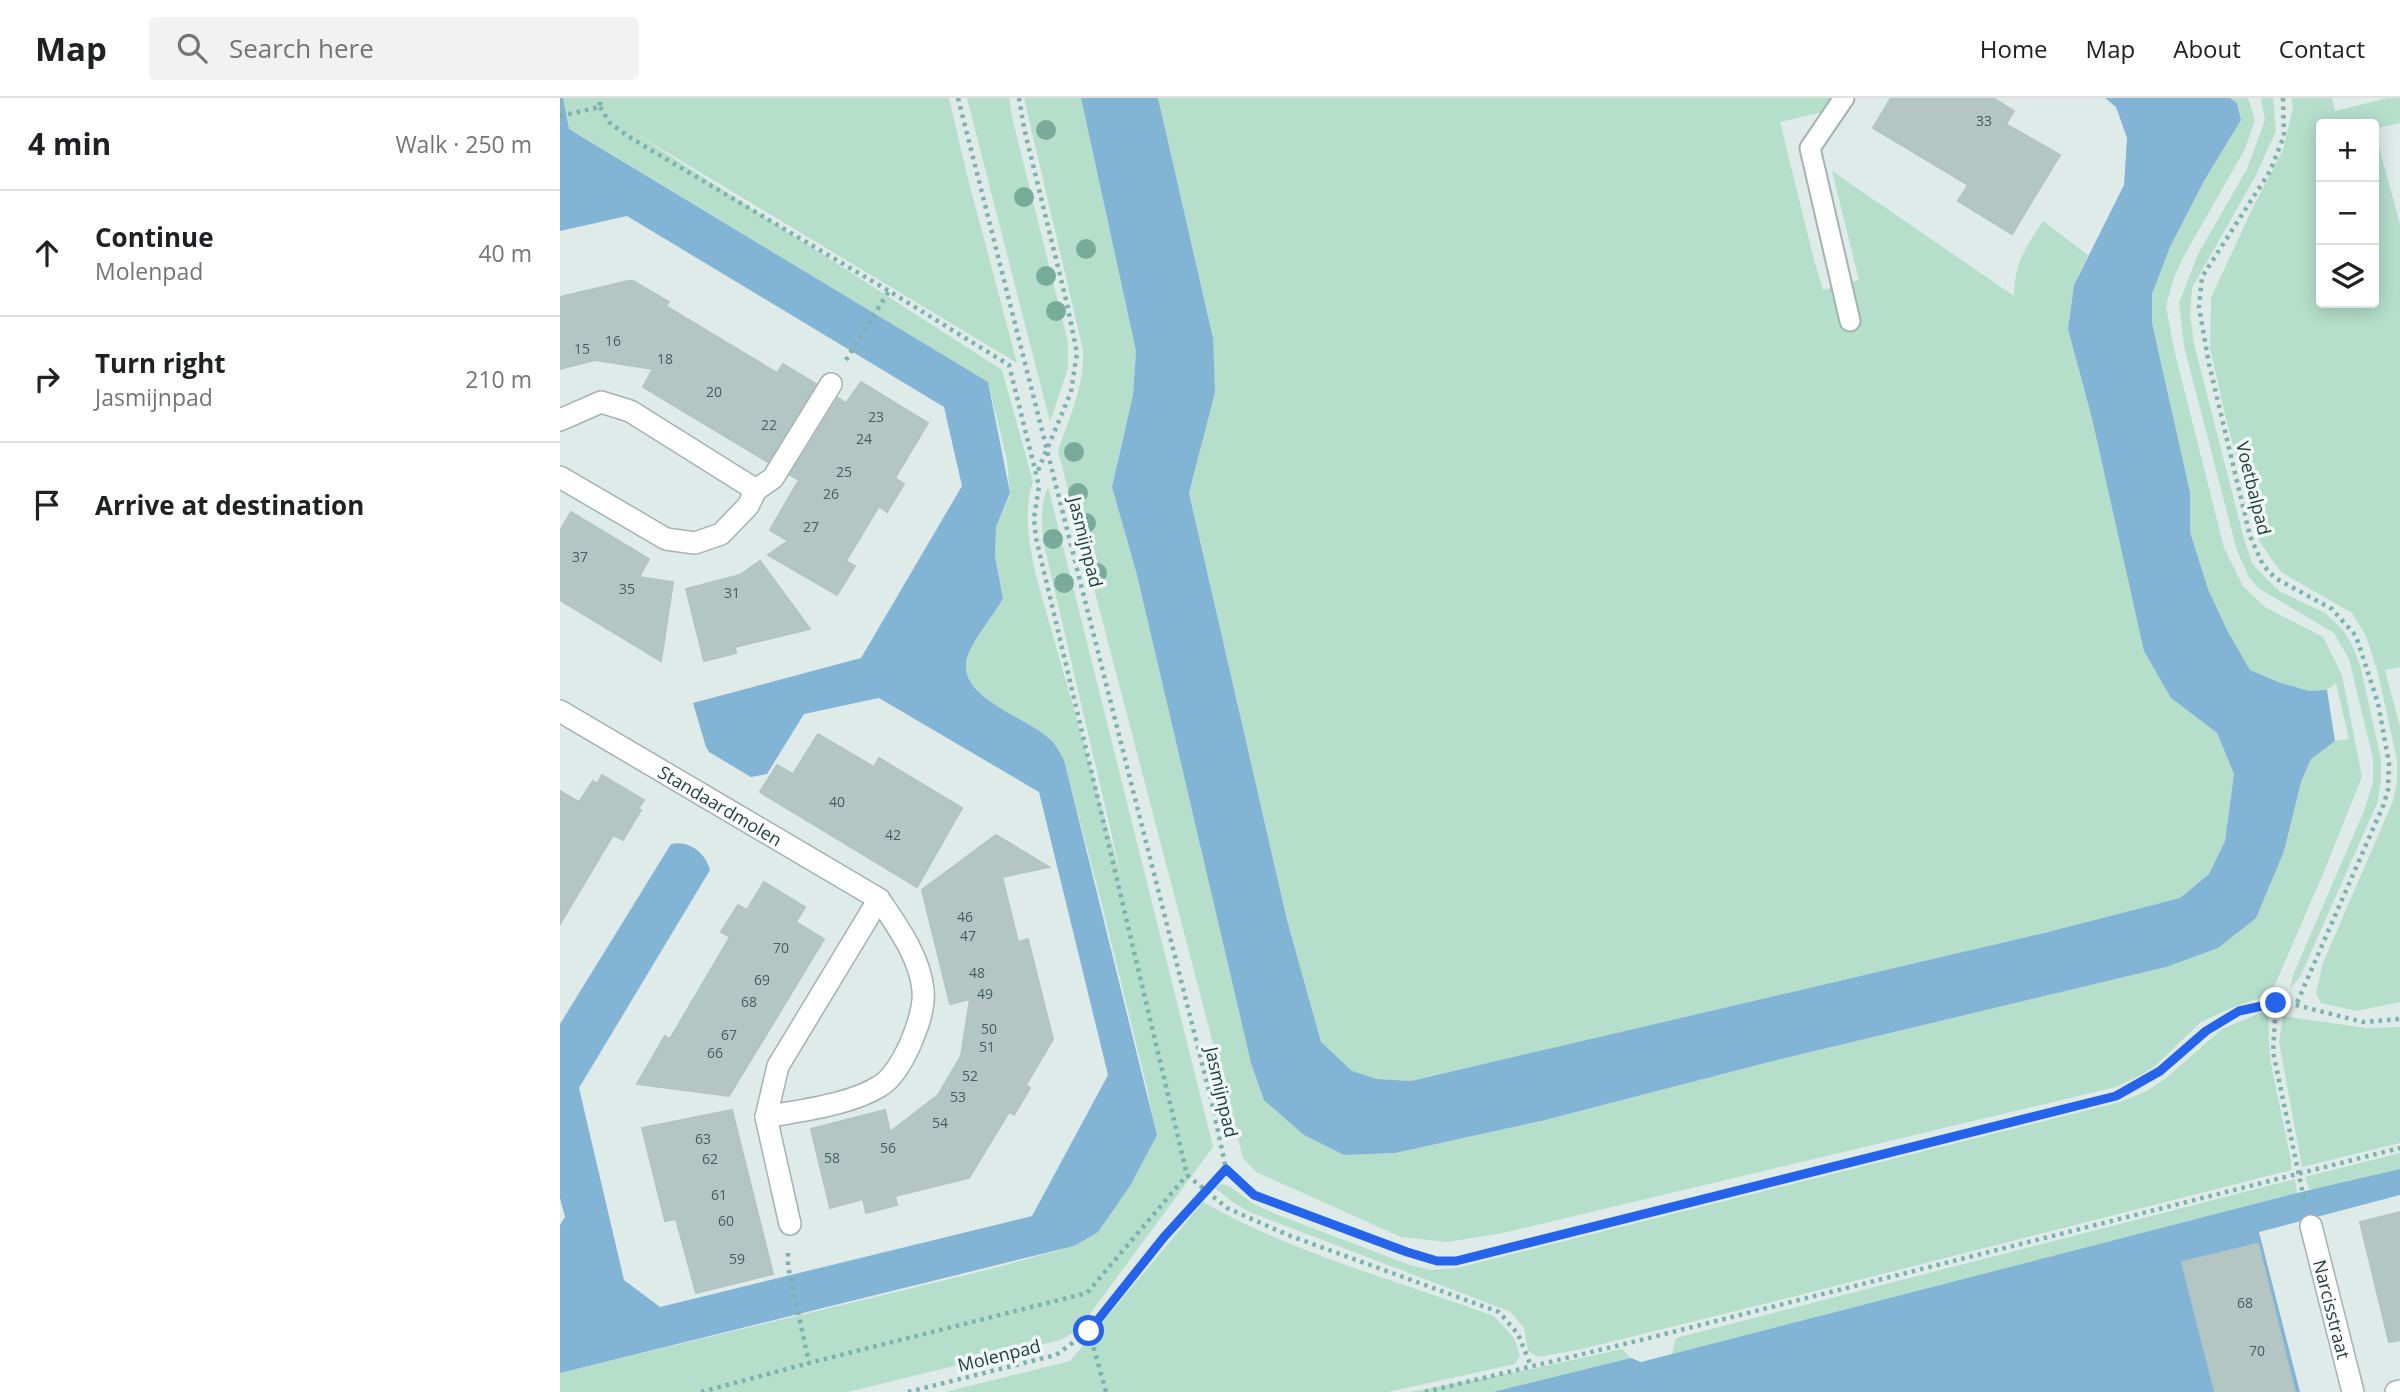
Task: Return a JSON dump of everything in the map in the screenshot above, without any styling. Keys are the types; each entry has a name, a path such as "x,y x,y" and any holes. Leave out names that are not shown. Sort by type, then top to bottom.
{"street":[{"path":"560,477 666,539 695,543 721,534 748,506 756,490 773,478 831,384"},
{"path":"560,420 601,402 630,411 756,490"},
{"name":"Standaardmolen","path":"560,711 878,899 898,927 915,960 924,992 917,1028 903,1059 882,1085 846,1100 766,1118"},
{"path":"790,1224 766,1118 778,1066 878,899"},
{"name":"Narcisstraat","path":"2311,1226 2353,1392"}],"lane":[{"path":"1844,98 1810,148 1850,321"}],"path":[{"path":"600,98 600,107 610,123 629,137 1009,365 1039,486 1034,518 1036,538 1187,1174 1227,1208 1288,1234 1499,1312 1518,1334 1531,1366"},
{"name":"Jasmijnpad","path":"958,98 1212,1103 1226,1169"},
{"path":"1019,98 1077,353 1071,392 1037,474"},
{"name":"Voetbalpad","path":"2283,98 2284,136 2270,171 2202,277 2199,307 2209,364 2250,536 2263,565 2275,578 2332,609 2352,629 2378,704 2389,763 2383,806 2296,1005"},
{"path":"560,116 600,107"},
{"path":"846,361 889,291"},
{"path":"2276,1003 2273,1052 2301,1184"},
{"path":"1226,1169 1254,1195 1407,1252 1437,1261 1456,1261 2116,1096 2160,1071 2206,1031 2239,1011 2276,1003 2296,1005 2363,1022 2400,1019"},
{"path":"1425,1392 2400,1147"},
{"name":"Molenpad","path":"908,1392 1056,1355 1089,1331 1205,1190 1226,1169"},
{"path":"701,1392 1087,1293 1187,1174"},
{"path":"788,1266 809,1363"},
{"path":"1089,1331 1106,1392"}],"green space":[{"path":"563,98 949,98 1017,363 630,130 1002,370 1033,481 1028,516 1029,540 1036,576 1122,879 1043,540 1043,506 1048,487 1213,1147 1078,1330 1060,1340 848,1392 560,1392 560,1373 987,1270 1074,1246 1098,1231 1130,1186 1156,1135 1101,901 1064,761 1053,742 1042,733 982,695 971,683 966,670 971,648 1003,600 995,556 996,527 1010,496 1007,460 988,382 568,128"},
{"path":"967,98 1009,98 1068,342 1068,368 1050,422"},
{"path":"1024,98 1081,98 1136,351 1133,395 1112,487 1137,575 1251,1063 1304,1135 1344,1155 1395,1153 1541,1121 1777,1060 2166,967 2284,851 2301,782 2311,759 2335,741 2349,739 2336,683 2327,690 2309,691 2250,670 2227,630 2208,589 2190,532 2190,492 2152,323 2152,294 2170,247 2204,181 2241,120 2237,103 2230,98 2248,98 2255,120 2245,149 2184,256 2174,277 2166,306 2174,349 2224,548 2243,586 2265,607 2323,637 2342,675 2362,777 2271,994 2201,1022 2156,1065 2116,1087 1503,1233 1447,1242 1401,1237 1256,1172 1243,1158 1058,451 1079,389 1083,350"},
{"path":"1158,98 1833,98 1827,111 1780,122 1823,290 1859,280 1832,171 2014,296 2019,265 2043,221 2088,255 2074,285 2068,329 2171,698 2217,733 2234,774 2225,841 2209,874 2180,898 2044,933 1411,1081 1377,1079 1351,1071 1321,1042 1287,920 1189,493 1201,447 1213,338"},
{"path":"2261,98 2273,98 2276,131 2255,177 2192,288 2190,314 2194,344 2253,565 2279,591 2325,613 2343,630 2360,665 2381,759 2378,801 2301,975 2290,989 2293,975 2364,811 2373,782 2373,758 2349,659 2334,633 2258,588 2249,577 2237,551 2184,346 2179,303 2198,254 2247,169 2265,120"},
{"path":"2291,98 2332,98 2335,111 2388,98 2400,98 2400,123 2379,128 2379,119 2316,119 2316,308 2379,308 2379,147 2400,224 2400,667 2385,670 2400,727 2400,1002 2356,1011 2321,1003 2316,993 2323,963 2393,801 2397,782 2397,760 2378,673 2366,636 2352,613 2281,572 2259,541 2210,348 2211,298 2283,150 2293,107"},
{"path":"2262,1012 2268,1014 2270,1059 2291,1170 1792,1297 1582,1349 1538,1357 1528,1351 1524,1328 1511,1312 1252,1213 1215,1188 1221,1184 1229,1186 1254,1204 1278,1215 1410,1265 1431,1270 1456,1268 2120,1102 2147,1091 2166,1078 2222,1029"},
{"path":"2283,1016 2366,1028 2400,1027 2400,1143 2302,1167 2279,1042"},
{"path":"2400,1153 2400,1169 2310,1191 2305,1177"},
{"path":"2295,1179 2297,1193 1672,1354 1676,1338"},
{"path":"1203,1202 1309,1251 1494,1316 1514,1338 1520,1356 1515,1364 1388,1392 945,1392 1070,1361"},
{"path":"1622,1349 1631,1358 1493,1392 1410,1392 1531,1369"}],"water":[{"path":"560,98 563,98 569,129 988,382 1010,493 996,527 995,556 1003,599 971,648 966,670 971,683 982,695 1042,733 1053,742 1064,760 1157,1135 1130,1186 1098,1232 1074,1246 560,1373 560,1225 565,1217 560,1198 560,1024 671,844 684,844 696,849 705,858 710,870 579,1088 624,1280 660,1307 1032,1216 1108,1075 1039,792 879,698 804,714 767,774 751,777 709,752 706,747 693,703 861,658 962,486 944,407 627,216 560,231"},
{"path":"1081,98 1158,98 1213,338 1215,392 1189,493 1287,920 1321,1042 1352,1071 1377,1079 1411,1081 2044,933 2180,898 2209,874 2225,841 2234,774 2217,733 2171,698 2144,651 2092,418 2068,329 2074,285 2124,185 2127,138 2116,107 2105,98 2230,98 2237,103 2241,120 2204,181 2170,247 2152,294 2152,323 2190,492 2190,532 2208,589 2227,630 2250,670 2309,691 2327,690 2335,741 2311,759 2301,782 2284,851 2256,918 2218,948 2166,967 1777,1060 1541,1121 1395,1153 1344,1155 1304,1135 1264,1100 1251,1063 1137,575 1112,487 1133,395 1136,351"},
{"path":"2400,1169 2400,1195 2259,1232 2300,1392 2295,1392 2281,1337 2215,1392 1493,1392 1631,1358 1641,1362 2297,1193","holes":["2258,1243 2273,1303 2267,1304 2182,1262"]}],"building":[{"path":"1891,98 1993,98 2014,111 2006,124 2060,155 2012,234 1958,201 1968,185 1873,128"},
{"path":"633,281 669,302 666,306 777,373 783,364 816,384 768,462 643,387 653,369 595,360 560,369 560,297"},
{"path":"861,382 928,423 895,478 904,484 887,512 879,506 846,561 855,566 837,595 768,555 788,541 770,530 799,480 790,475 838,398 846,403"},
{"path":"571,512 649,559 639,577 673,582 661,661 560,600 560,531"},
{"path":"760,561 810,629 735,647 736,653 704,661 686,589 740,575"},
{"path":"818,734 874,767 879,758 962,808 917,887 760,792 777,765 793,774"},
{"path":"602,775 644,800 623,840 613,835 560,924 560,791 579,802 593,781 597,784"},
{"path":"996,835 1049,867 1002,877 1018,942 1028,939 1053,1039 1026,1085 1030,1088 1014,1115 1009,1112 969,1178 895,1196 897,1205 866,1213 863,1199 830,1208 811,1129 885,1110 890,1132 938,1095 961,1056 970,999 950,1004 922,890"},
{"path":"764,882 805,907 796,922 824,939 729,1096 637,1084 665,1036 670,1039 730,937 721,932 738,905 747,910"},
{"path":"732,1110 773,1274 696,1293 676,1219 665,1221 642,1128"},
{"path":"2400,1212 2400,1340 2389,1342 2360,1222"},
{"path":"2258,1244 2295,1392 2215,1392 2182,1262"}],"route":[{"path":"1089,1331 1164,1237 1226,1169 1254,1195 1407,1252 1437,1261 1456,1261 2116,1096 2160,1071 2206,1031 2239,1011 2276,1003"}]}
